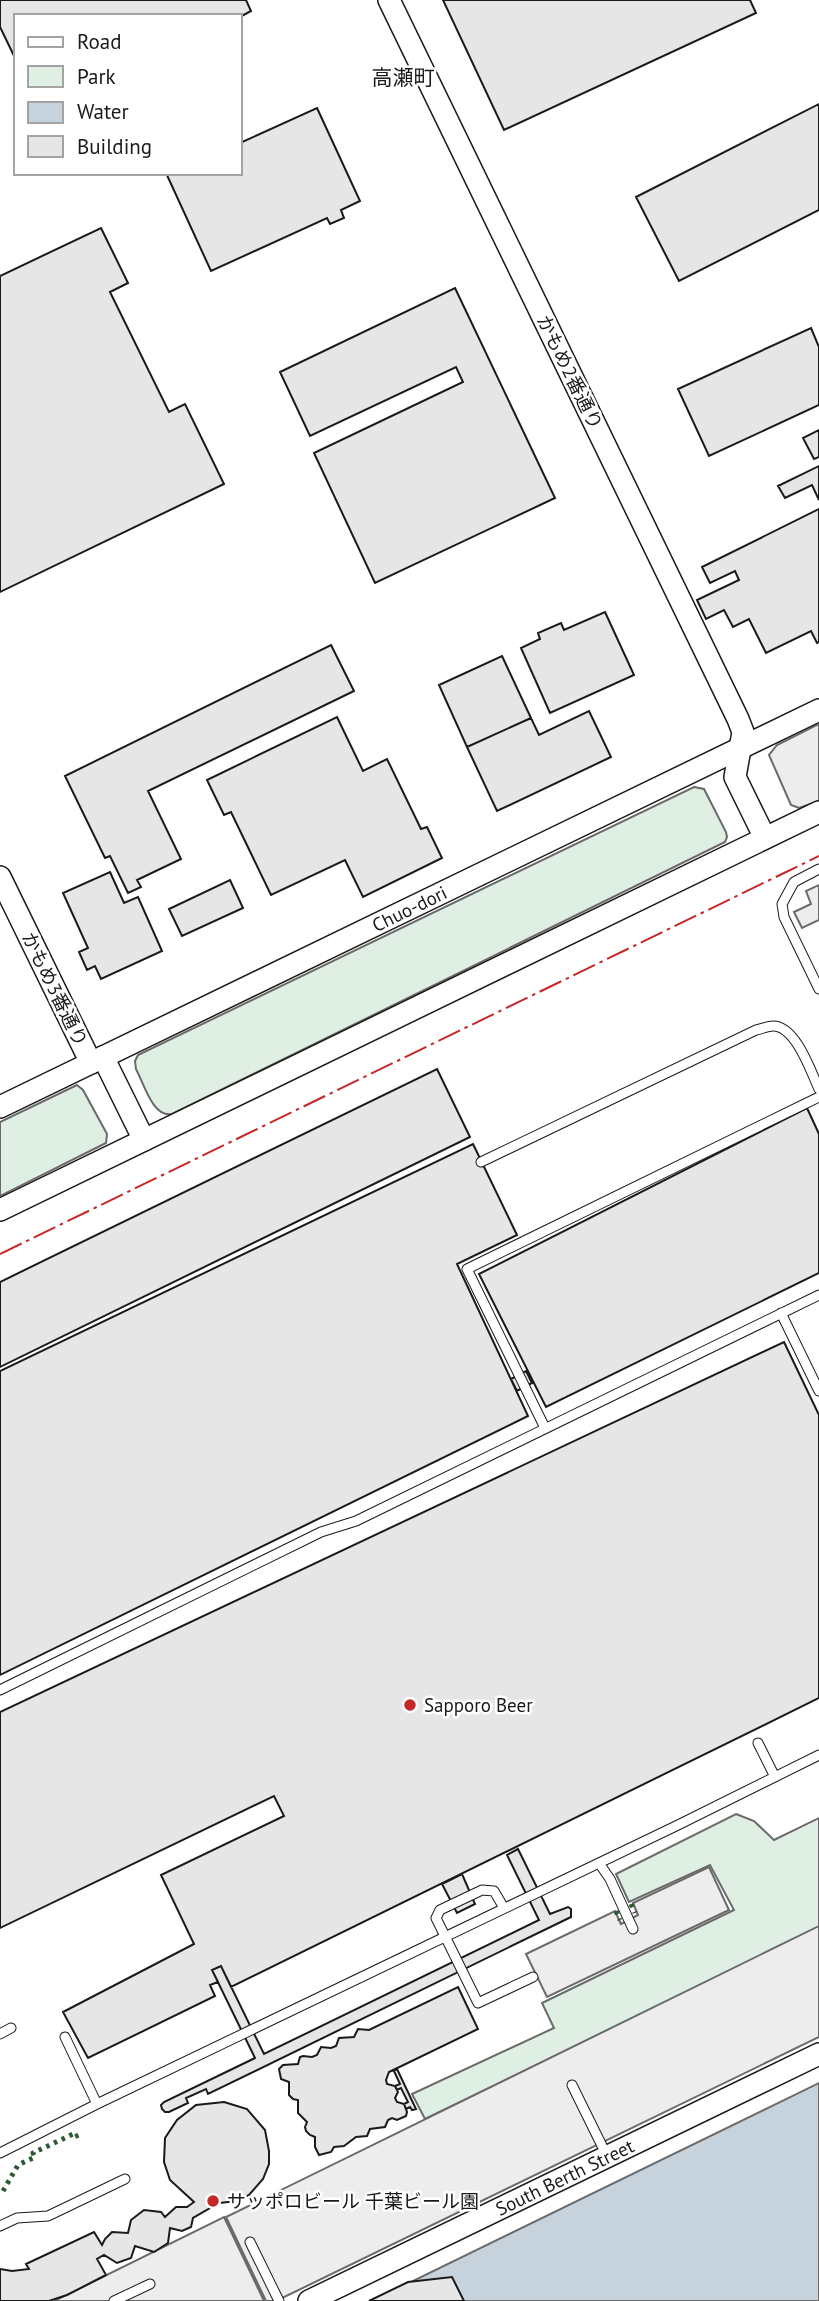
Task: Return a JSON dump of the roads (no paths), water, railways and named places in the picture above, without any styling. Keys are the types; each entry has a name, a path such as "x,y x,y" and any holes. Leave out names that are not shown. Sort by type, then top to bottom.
{"street":[{"name":"かもめ2番通り","path":"389,0 738,719 743,732 735,777 765,838"},
{"name":"Chuo-dori","path":"0,1107 819,710"},
{"path":"0,1210 819,812"},
{"name":"かもめ3番通り","path":"0,877 97,1060 144,1140"},
{"name":"South Berth Street","path":"309,2301 819,2054"}],"lane":[{"path":"819,869 794,882 782,904 784,918 819,989"},
{"path":"481,1162 756,1030 774,1026 786,1030 794,1038 819,1090"},
{"path":"545,1428 467,1269 819,1097"},
{"path":"0,1690 321,1532 356,1521 819,1295"},
{"path":"781,1313 819,1391"},
{"path":"758,1743 775,1777"},
{"path":"0,2153 819,1755"},
{"path":"599,1863 610,1879 634,1929"},
{"path":"504,1908 494,1891 482,1890 440,1910 436,1918 478,2003 533,1977"},
{"path":"0,2034 11,2028"},
{"path":"65,2036 97,2104"},
{"path":"572,2085 607,2157"},
{"path":"0,2226 17,2218 48,2216 125,2179"},
{"path":"250,2242 279,2301"},
{"path":"114,2301 150,2284"}],"water":[{"path":"819,2083 819,2301 372,2301"}],"place":[{"name":"Sapporo Beer","path":"410,1705"},
{"name":"サッポロビール 千葉ビール園","path":"213,2201"}],"district":[{"name":"高瀬町","path":"403,77"}]}
